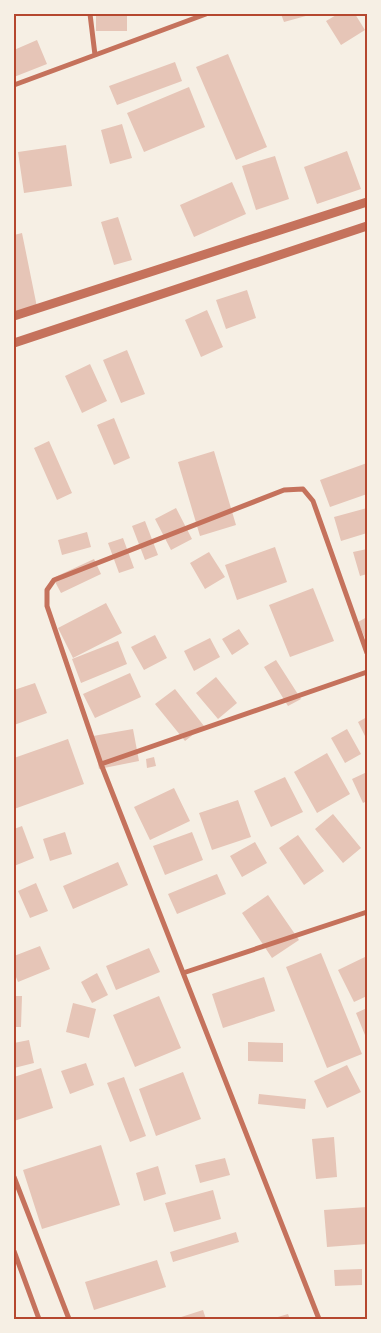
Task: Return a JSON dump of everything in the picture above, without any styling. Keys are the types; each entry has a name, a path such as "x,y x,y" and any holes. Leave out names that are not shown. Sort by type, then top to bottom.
{"street":[{"path":"90,14 95,55"},
{"path":"14,85 206,14"},
{"path":"14,316 367,202"},
{"path":"14,343 367,226"},
{"path":"319,1319 101,764 47,606 47,590 54,580 284,490 303,489 313,501 367,653"},
{"path":"101,764 367,672"},
{"path":"183,973 367,912"},
{"path":"14,1177 69,1319"},
{"path":"14,1251 40,1319"}],"building":[{"path":"96,14 127,14 127,31 96,31"},
{"path":"281,14 313,14 284,22"},
{"path":"338,14 355,14 365,30 341,45 326,21"},
{"path":"37,40 47,64 14,77 14,50"},
{"path":"228,54 267,147 236,160 196,67"},
{"path":"175,62 182,81 117,105 109,86"},
{"path":"189,87 205,127 144,152 127,113"},
{"path":"122,124 132,158 110,164 101,130"},
{"path":"66,145 72,186 24,193 18,152"},
{"path":"347,151 361,189 317,204 304,167"},
{"path":"275,156 289,199 256,210 242,166"},
{"path":"232,182 246,214 194,237 180,205"},
{"path":"118,217 132,260 114,265 101,222"},
{"path":"22,233 37,307 14,312 14,235"},
{"path":"247,290 256,318 226,329 216,300"},
{"path":"207,310 223,347 201,357 185,320"},
{"path":"127,350 145,394 121,403 103,360"},
{"path":"90,364 107,401 82,413 65,376"},
{"path":"114,418 130,458 114,465 97,425"},
{"path":"49,441 72,493 57,500 34,448"},
{"path":"214,451 236,525 200,536 178,462"},
{"path":"367,463 367,494 330,507 320,480"},
{"path":"176,508 192,539 171,550 155,519"},
{"path":"367,508 367,533 341,541 334,517"},
{"path":"145,521 158,555 145,560 132,526"},
{"path":"87,532 91,547 62,555 58,540"},
{"path":"123,538 134,568 119,573 108,543"},
{"path":"275,547 287,582 237,600 225,565"},
{"path":"367,549 367,574 360,576 353,552"},
{"path":"209,552 225,577 205,589 190,563"},
{"path":"94,559 101,574 61,593 53,578"},
{"path":"313,588 334,641 290,657 269,605"},
{"path":"106,603 122,633 73,658 58,628"},
{"path":"367,617 367,643 358,622"},
{"path":"239,629 249,644 232,655 222,639"},
{"path":"155,635 167,658 144,670 131,647"},
{"path":"210,638 220,657 194,671 184,651"},
{"path":"118,641 127,664 81,683 72,659"},
{"path":"276,660 301,699 288,706 264,667"},
{"path":"130,673 141,697 95,718 83,694"},
{"path":"216,677 237,703 218,719 196,693"},
{"path":"35,683 47,713 14,725 14,690"},
{"path":"175,689 204,726 185,741 155,704"},
{"path":"367,717 367,740 358,722"},
{"path":"133,729 139,761 99,769 93,736"},
{"path":"347,729 361,754 345,763 331,738"},
{"path":"68,739 84,784 14,809 14,758"},
{"path":"327,753 350,794 317,813 294,772"},
{"path":"154,757 156,766 147,768 146,759"},
{"path":"367,772 367,801 363,803 352,779"},
{"path":"285,777 303,812 271,827 254,791"},
{"path":"174,788 190,821 150,840 134,807"},
{"path":"238,800 251,837 212,850 199,813"},
{"path":"333,814 361,848 343,863 315,829"},
{"path":"22,826 34,858 14,866 14,829"},
{"path":"65,832 72,854 50,861 43,839"},
{"path":"192,832 203,860 165,875 153,846"},
{"path":"298,835 324,871 304,885 279,848"},
{"path":"255,842 267,863 242,877 230,856"},
{"path":"118,862 128,885 73,909 63,886"},
{"path":"217,874 226,894 177,914 168,894"},
{"path":"36,883 48,911 30,918 18,891"},
{"path":"268,895 299,940 272,958 242,913"},
{"path":"40,946 50,969 18,982 14,972 14,956"},
{"path":"149,948 160,972 116,990 106,966"},
{"path":"321,953 362,1054 327,1068 286,967"},
{"path":"367,956 367,996 354,1002 338,970"},
{"path":"97,973 108,995 92,1003 81,982"},
{"path":"264,977 275,1011 223,1028 212,994"},
{"path":"14,996 22,996 21,1027 14,1027"},
{"path":"159,996 181,1048 135,1067 113,1015"},
{"path":"73,1003 96,1009 89,1038 66,1032"},
{"path":"367,1008 367,1040 356,1013"},
{"path":"29,1040 34,1063 14,1068 14,1043"},
{"path":"248,1042 283,1043 283,1062 248,1061"},
{"path":"86,1063 94,1085 70,1094 61,1071"},
{"path":"347,1065 361,1092 327,1108 314,1081"},
{"path":"41,1068 53,1108 14,1121 14,1077"},
{"path":"183,1072 201,1119 156,1136 139,1089"},
{"path":"124,1077 146,1136 130,1142 107,1083"},
{"path":"259,1094 306,1099 305,1109 258,1104"},
{"path":"334,1137 337,1177 316,1179 312,1139"},
{"path":"101,1145 120,1205 42,1229 23,1170"},
{"path":"225,1158 230,1175 200,1183 195,1165"},
{"path":"158,1166 166,1194 144,1201 136,1173"},
{"path":"213,1190 221,1219 174,1232 165,1203"},
{"path":"367,1207 367,1244 327,1247 324,1210"},
{"path":"236,1232 239,1242 173,1262 170,1252"},
{"path":"157,1260 166,1287 94,1310 85,1282"},
{"path":"362,1269 362,1285 335,1286 334,1270"},
{"path":"203,1310 206,1319 175,1319"},
{"path":"288,1314 290,1319 271,1319"}]}
